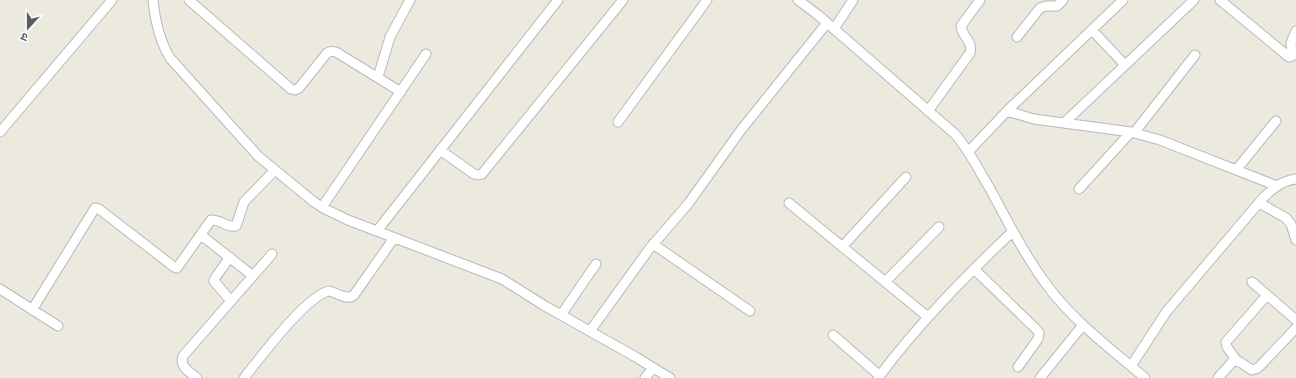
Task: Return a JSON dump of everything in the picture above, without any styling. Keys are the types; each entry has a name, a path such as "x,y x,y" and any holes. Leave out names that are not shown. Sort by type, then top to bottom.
{"street":[{"path":"0,132 112,0"},
{"path":"153,0 157,26 165,49 170,58 252,150 322,207 348,220 496,276 670,378"},
{"path":"189,0 291,89 295,90 299,88 330,51 336,52 401,92"},
{"path":"378,77 390,37 410,0"},
{"path":"377,231 558,0"},
{"path":"440,150 474,174 482,174 623,0"},
{"path":"618,122 707,0"},
{"path":"798,0 955,134 969,151 1013,232 1046,284 1064,306 1083,325 1145,378"},
{"path":"590,331 653,244 691,200 741,130 853,0"},
{"path":"928,111 970,53 971,48 961,30 961,26 980,0"},
{"path":"1017,37 1040,8 1046,6 1057,6 1063,0"},
{"path":"969,151 1007,111 1123,0"},
{"path":"1064,123 1194,0"},
{"path":"1220,0 1289,57 1292,56 1291,43 1296,31"},
{"path":"1092,30 1126,65"},
{"path":"322,207 426,54"},
{"path":"1079,189 1132,132 1195,55"},
{"path":"1007,111 1034,119 1132,132 1160,140 1277,186"},
{"path":"1236,170 1276,121"},
{"path":"32,310 95,208 99,209 176,268 179,267 211,220 232,227 236,226 244,202 275,170"},
{"path":"842,247 906,176"},
{"path":"1131,366 1167,311 1259,202 1277,186 1296,179"},
{"path":"1259,202 1286,218 1291,224 1296,240"},
{"path":"789,204 928,317"},
{"path":"885,282 939,228"},
{"path":"833,335 879,377 928,317 974,269 1013,232"},
{"path":"201,235 253,276"},
{"path":"244,378 287,325 320,295 329,291 347,298 352,297 394,238"},
{"path":"653,244 750,311"},
{"path":"197,378 183,367 183,356 272,254"},
{"path":"230,257 214,281 231,301"},
{"path":"561,315 596,264"},
{"path":"974,269 1038,330 1038,339 1018,367"},
{"path":"1252,282 1296,320"},
{"path":"0,289 58,326"},
{"path":"1267,295 1226,342 1227,347 1237,361 1252,370 1255,369 1296,328"},
{"path":"1040,378 1083,325"},
{"path":"1218,378 1231,363 1237,361"},
{"path":"645,378 653,368"}]}
